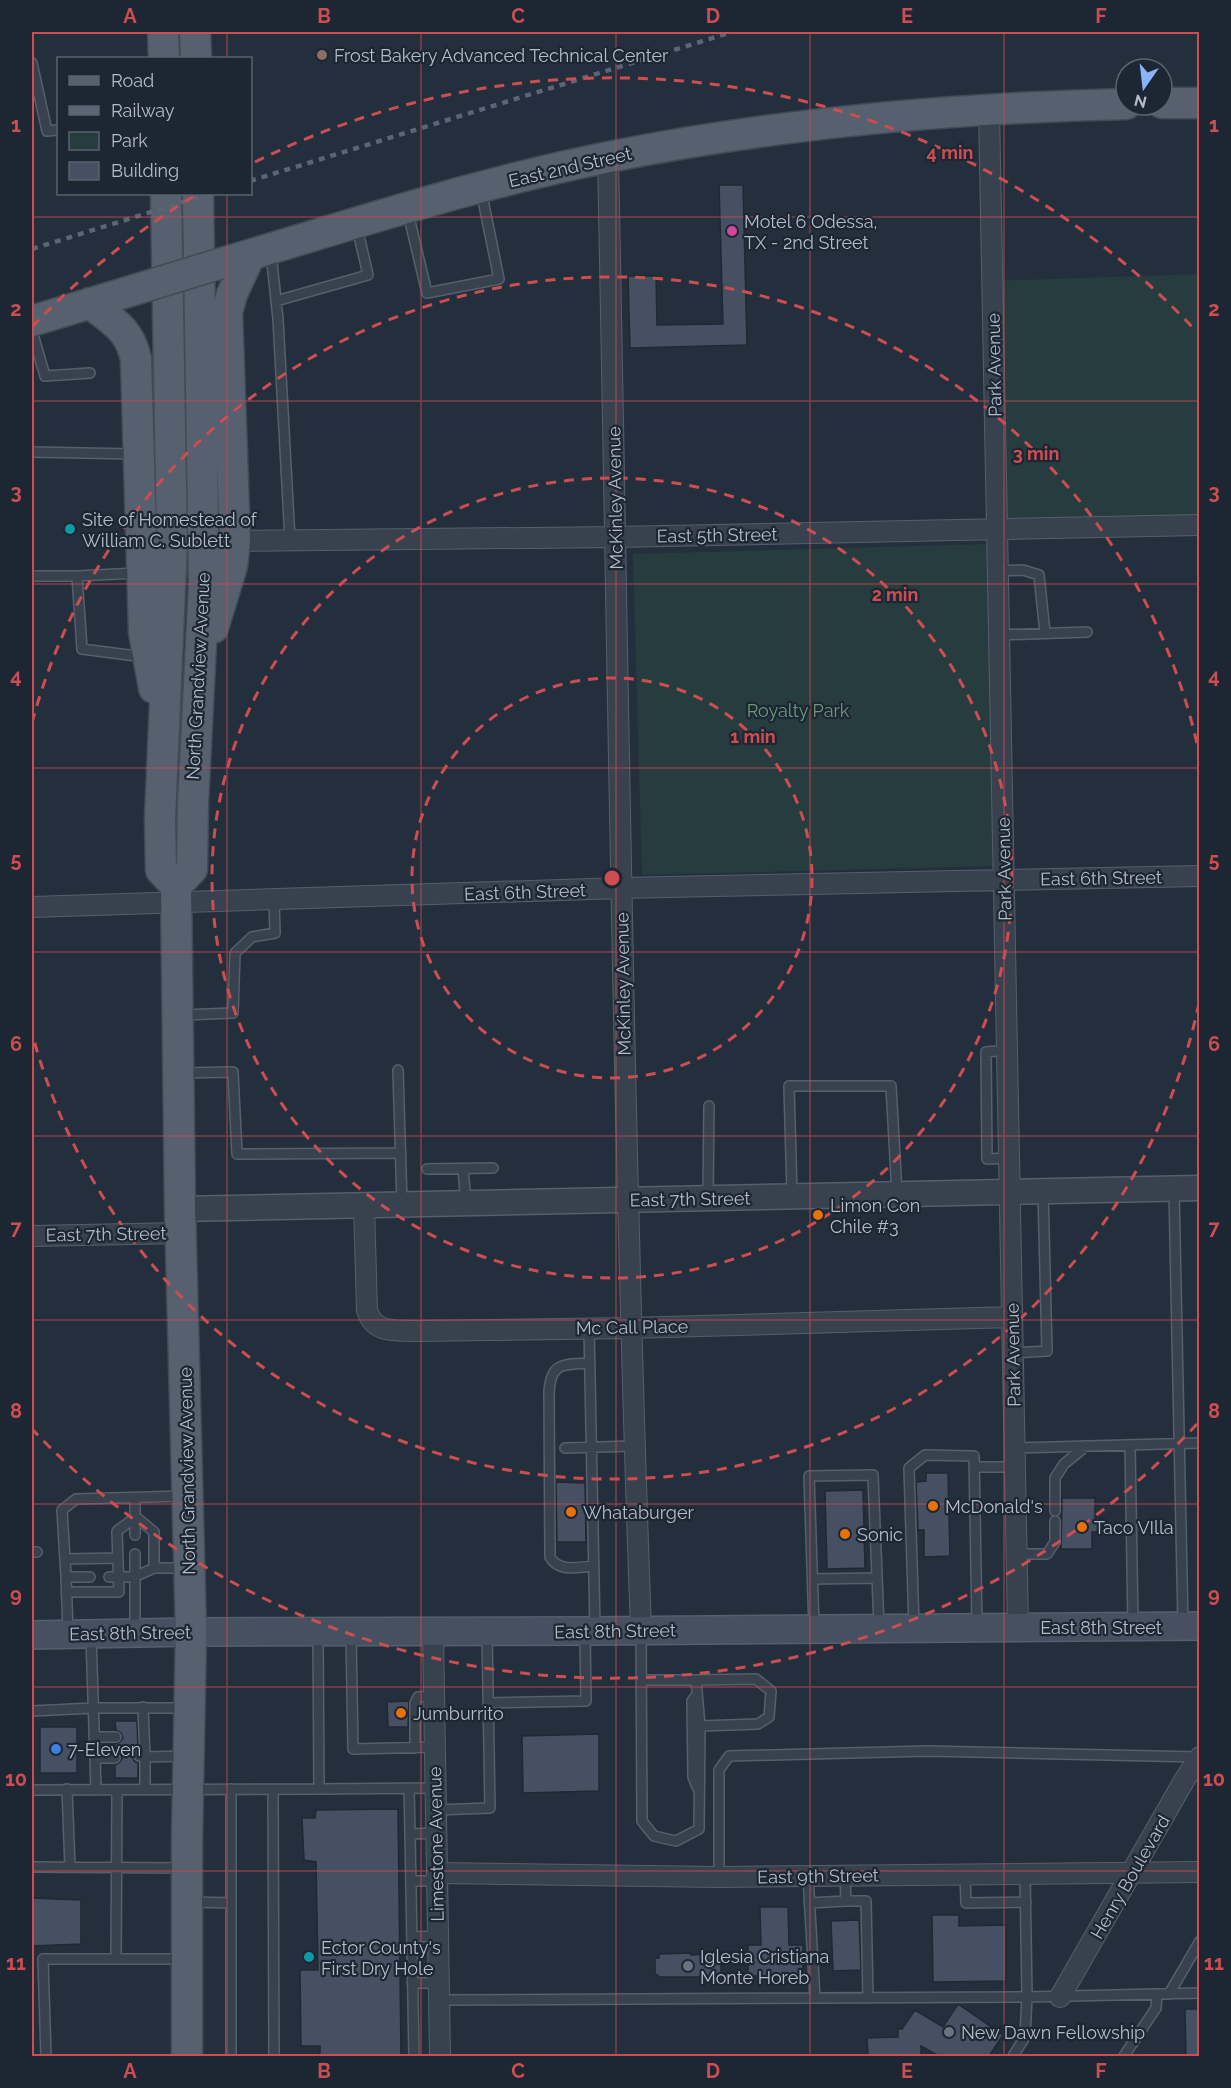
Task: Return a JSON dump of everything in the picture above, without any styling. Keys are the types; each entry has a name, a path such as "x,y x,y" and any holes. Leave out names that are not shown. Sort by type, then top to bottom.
{"main road":[{"path":"163,32 164,57"},
{"path":"195,32 196,57"},
{"path":"1174,103 1200,103"},
{"name":"East 2nd Street","path":"32,321 134,290 210,272 260,251 355,222 480,188 608,157 696,141 820,124 989,110 1114,105"},
{"name":"North Grandview Avenue","path":"166,195 172,542 160,819 161,870 176,895 180,1221 191,1632 187,1790 187,2056"},
{"name":"North Grandview Avenue","path":"176,895 192,869 204,553 210,272 198,195"},
{"path":"198,674 232,566 235,541 227,312 232,294 260,251"},
{"path":"90,303 124,331 132,344 136,358 144,632 164,742"},
{"name":"East 8th Street","path":"32,1635 1191,1626"}],"street":[{"name":"Park Avenue","path":"989,110 1018,1627"},
{"name":"McKinley Avenue","path":"608,157 621,888 634,1446 641,1630"},
{"name":"East 5th Street","path":"235,541 615,537 1200,525"},
{"name":"East 6th Street","path":"32,907 176,895 274,900 621,888 1200,876"},
{"name":"East 7th Street","path":"32,1236 364,1206 1200,1188"},
{"name":"Mc Call Place","path":"364,1206 367,1310 370,1320 376,1326 386,1329 416,1331 632,1328 1012,1317"},
{"name":"Limestone Avenue","path":"433,1632 434,1696 425,1748 435,1788 440,2056"},
{"name":"Henry Boulevard","path":"1060,1997 1199,1757"},
{"name":"East 9th Street","path":"437,1877 719,1877 1200,1872"}],"lane":[{"path":"32,63 47,131 57,130"},
{"path":"406,208 427,293 499,279 480,188"},
{"path":"276,301 368,275 355,222"},
{"path":"260,251 276,301 290,540"},
{"path":"32,331 45,376 90,373"},
{"path":"32,452 138,454"},
{"path":"998,571 1023,570 1040,575 1045,633"},
{"path":"32,576 142,573"},
{"path":"77,576 82,649 149,658"},
{"path":"999,635 1088,632"},
{"path":"177,1016 233,1013 235,953 252,937 275,933 274,900"},
{"path":"398,1070 402,1205"},
{"path":"178,1073 233,1072 237,1154 401,1153"},
{"path":"792,1196 789,1086 891,1086 897,1194"},
{"path":"708,1198 709,1106"},
{"path":"427,1170 493,1168"},
{"path":"463,1169 467,1204"},
{"path":"1174,1188 1181,1444 1191,1626"},
{"path":"1013,1353 1047,1351 1043,1191"},
{"path":"489,1703 586,1701 594,1566 589,1328"},
{"path":"590,1364 565,1365 556,1368 551,1375 549,1392 550,1557 554,1564 562,1568 594,1566"},
{"path":"974,1467 1086,1446 1200,1443"},
{"path":"1130,1445 1133,1627"},
{"path":"565,1448 634,1446"},
{"path":"1055,1511 1055,1478 1064,1464 1086,1446"},
{"path":"915,1628 909,1468 925,1455 974,1456 977,1628"},
{"path":"814,1629 809,1476 873,1475 879,1628"},
{"path":"96,1789 93,1708 79,1633 66,1592 62,1510 76,1499 188,1496"},
{"path":"135,1498 135,1535"},
{"path":"66,1592 119,1592 113,1577 117,1558 117,1531 136,1517"},
{"path":"136,1517 154,1532 154,1568"},
{"path":"1017,1554 1047,1554 1056,1542 1055,1521"},
{"path":"135,1554 135,1633"},
{"path":"65,1559 117,1558"},
{"path":"113,1577 134,1577 154,1568 189,1568"},
{"path":"66,1577 90,1577"},
{"path":"813,1579 877,1578"},
{"path":"641,1630 642,1821 654,1836 676,1841 699,1829 700,1726 696,1680"},
{"path":"318,1632 320,1789"},
{"path":"351,1632 354,1749 425,1748"},
{"path":"436,1810 490,1808 487,1632"},
{"path":"641,1680 756,1679 771,1691 769,1717 758,1724 700,1726"},
{"path":"697,1693 692,1701 693,1777 699,1792"},
{"path":"143,1707 141,1736 145,1790"},
{"path":"32,1711 143,1707 189,1708"},
{"path":"94,1737 116,1737"},
{"path":"719,1877 719,1770 729,1756 928,1751 1199,1757"},
{"path":"142,1757 188,1756"},
{"path":"95,1758 115,1758"},
{"path":"410,1788 414,2056"},
{"path":"32,1790 435,1788"},
{"path":"66,1789 70,1867"},
{"path":"231,1789 231,2056"},
{"path":"116,1959 117,1790"},
{"path":"273,1790 274,2056"},
{"path":"410,1834 436,1833"},
{"path":"32,1867 187,1868"},
{"path":"965,1874 966,1903 1026,1902"},
{"path":"1012,2056 1025,2037 1027,1997 1025,1874"},
{"path":"845,1875 846,1901"},
{"path":"808,1876 814,1998"},
{"path":"411,1881 437,1877"},
{"path":"809,1903 866,1901 868,1998"},
{"path":"187,1902 231,1903"},
{"path":"412,1937 438,1936"},
{"path":"1169,1994 1200,1941"},
{"path":"46,2056 43,1959 187,1959"},
{"path":"412,1983 439,1991 814,1998 1060,1997 1200,1993"},
{"path":"1124,2056 1156,2008 1157,1994"}],"green space":[{"path":"1199,274 1199,525 997,529 992,281"},
{"name":"Royalty Park","path":"987,544 993,866 642,875 633,554"}],"building":[{"name":"Motel 6 Odessa, TX - 2nd Street","path":"719,185 743,185 747,345 630,348 628,276 656,276 657,325 723,324"},
{"name":"McDonald's","path":"926,1473 948,1473 950,1556 924,1557 924,1530 918,1530 916,1482 926,1481"},
{"name":"Whataburger","path":"556,1482 585,1483 586,1542 557,1542"},
{"name":"Sonic","path":"863,1490 865,1568 827,1569 825,1491"},
{"name":"Taco VIlla","path":"1062,1498 1095,1498 1095,1518 1103,1518 1103,1532 1092,1532 1092,1549 1061,1549"},
{"path":"409,1701 408,1727 388,1727 387,1702"},
{"path":"115,1721 137,1721 138,1749 132,1755 134,1761 138,1763 138,1778 115,1778 115,1765 122,1759 115,1751 115,1744 123,1738 116,1730"},
{"path":"40,1727 77,1727 77,1773 40,1773"},
{"path":"599,1734 599,1791 523,1793 522,1736"},
{"path":"398,1809 401,2056 320,2056 320,2046 301,2046 300,1970 318,1970 316,1862 304,1860 302,1818 315,1818 316,1810"},
{"path":"32,1898 81,1900 81,1944 32,1946"},
{"path":"760,1907 788,1907 789,1945 803,1945 803,1976 748,1976 748,1945 761,1945"},
{"path":"932,1915 959,1915 959,1926 1006,1925 1006,1981 933,1982"},
{"path":"859,1920 861,1970 833,1971 831,1921"},
{"name":"Iglesia Cristiana Monte Horeb","path":"691,1953 691,1955 721,1954 721,1977 658,1977 655,1974 655,1958 659,1958 659,1954"},
{"name":"New Dawn Fellowship","path":"958,2004 1003,2035 989,2056 939,2056 921,2046 921,2056 868,2056 867,2038 898,2037 898,2029 902,2029 915,2010 943,2027"},
{"path":"1185,2009 1200,2009 1200,2056 1186,2056"}],"railway":[{"path":"252,180 732,32"},
{"path":"32,249 206,195"}],"place":[{"name":"Frost Bakery Advanced Technical Center","path":"322,55"},
{"name":"Motel 6 Odessa, TX - 2nd Street","path":"732,231"},
{"name":"Site of Homestead of William C. Sublett","path":"70,529"},
{"name":"Limon Con Chile #3","path":"818,1215"},
{"name":"McDonald's","path":"933,1506"},
{"name":"Whataburger","path":"571,1512"},
{"name":"Taco VIlla","path":"1082,1527"},
{"name":"Sonic","path":"845,1534"},
{"name":"Jumburrito","path":"401,1713"},
{"name":"7-Eleven","path":"56,1749"},
{"name":"Ector County's First Dry Hole","path":"309,1957"},
{"name":"Iglesia Cristiana Monte Horeb","path":"688,1966"},
{"name":"New Dawn Fellowship","path":"949,2032"}]}
